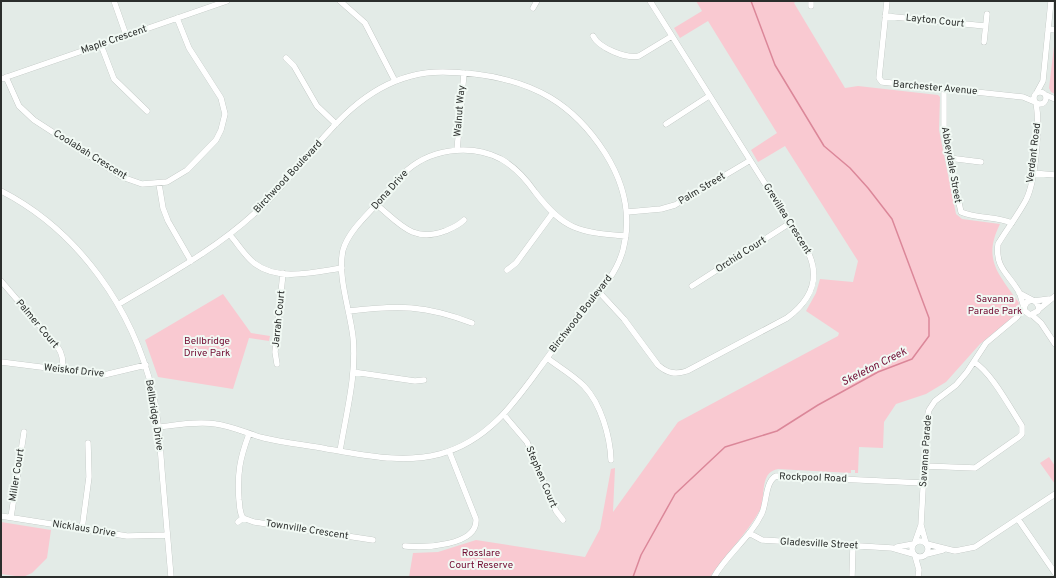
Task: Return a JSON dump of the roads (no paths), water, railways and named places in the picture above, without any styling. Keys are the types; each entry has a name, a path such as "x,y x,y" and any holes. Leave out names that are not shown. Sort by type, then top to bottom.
{"street":[{"path":"114,1 126,35"},
{"name":"Maple Crescent","path":"4,78 227,1"},
{"path":"340,1 365,23 395,81"},
{"path":"534,8 537,1"},
{"name":"Grevillea Crescent","path":"600,293 624,318 658,365 672,373 687,371 788,318 799,310 806,300 812,285 811,259 790,223 650,1"},
{"name":"Barchester Avenue","path":"887,1 879,78 882,82 1023,97 1035,102"},
{"path":"1051,1 1042,81 1034,97 1035,102 1040,105 1055,100"},
{"path":"984,42 987,14"},
{"name":"Layton Court","path":"885,16 985,26"},
{"name":"Coolabah Crescent","path":"4,78 19,106 34,120 122,177 142,184 159,184 175,178 187,170 197,160 218,135 225,114 221,98 189,48 177,18"},
{"path":"1048,29 1055,30"},
{"path":"592,36 598,43 622,56 634,58 672,36"},
{"path":"101,45 114,79 147,111"},
{"path":"286,58 294,66 317,106 336,124"},
{"name":"Birchwood Boulevard","path":"119,304 191,261 230,235 258,211 282,186 352,107 367,96 395,81 413,75 431,73 464,73 501,77 519,82 540,91 570,111 595,138 612,164 620,181 627,212 626,236 620,259 610,280 600,293 580,313 504,415 481,436 466,444 449,451 414,459 393,459 271,440 230,427 206,423 158,427"},
{"name":"Walnut Way","path":"457,150 464,73"},
{"path":"1042,81 1046,94 1045,103"},
{"name":"Abbeydale Street","path":"944,89 943,123 961,212 967,215 1002,218 1012,223"},
{"path":"1037,93 1046,94 1055,100"},
{"name":"Barchester Avenue","path":"1023,97 1037,93"},
{"path":"666,124 709,96"},
{"name":"Verdant Road","path":"1035,102 1039,117"},
{"name":"Verdant Road","path":"1024,307 1019,292 1000,267 997,257 998,244 1027,199 1033,173 1039,117 1045,103"},
{"name":"Dona Drive","path":"340,451 353,372 353,337 342,268 344,250 347,240 403,174 414,165 438,154 457,150 488,154 513,167 524,177 552,214 561,221 583,231 626,236"},
{"path":"949,158 981,162"},
{"name":"Palm Street","path":"627,212 661,209 675,205 750,160"},
{"path":"1033,173 1055,175"},
{"path":"159,184 163,208 168,221 191,261"},
{"name":"Bellbridge Drive","path":"1,191 31,209 74,246 93,267 119,304 139,346 153,394 158,427 171,577"},
{"path":"377,205 407,230 420,235 434,235 455,227 464,220"},
{"path":"507,270 516,264 552,214"},
{"name":"Orchid Court","path":"692,286 790,223"},
{"path":"230,235 253,262 266,270 284,273 342,268"},
{"name":"Jarrah Court","path":"277,364 275,352 284,273"},
{"name":"Palmer Court","path":"1,281 62,352 62,370"},
{"name":"Verdant Road","path":"1019,292 1033,301"},
{"path":"1041,323 1030,315 1024,307 1027,302 1052,297"},
{"path":"1030,315 1038,311 1052,297"},
{"path":"1033,301 1038,304 1041,323 1055,344"},
{"path":"349,311 387,306 406,306 446,313 472,323"},
{"name":"Savanna Parade","path":"926,544 921,525 926,418 929,410 935,401 956,385 974,362 986,343 1016,317 1024,307"},
{"name":"Savanna Parade","path":"1016,317 1030,315"},
{"path":"547,358 585,388 596,406 609,437 611,460"},
{"name":"Weiskof Drive","path":"1,362 110,375 146,366"},
{"path":"924,466 975,468 1022,434 1022,426 991,380 979,365 974,362"},
{"path":"353,372 415,382 424,380"},
{"name":"Stephen Court","path":"504,415 527,442 556,511 563,520"},
{"name":"Miller Court","path":"10,517 24,432"},
{"name":"Townville Crescent","path":"249,434 242,455 238,478 240,520 373,540"},
{"path":"82,529 89,477 88,443"},
{"path":"405,546 432,547 469,536 474,531 476,519 449,451"},
{"name":"Rockpool Road","path":"714,577 727,557 749,532 761,514 769,484 776,476 923,483"},
{"path":"914,555 920,557 926,554 945,550 962,550 975,547 1055,494"},
{"name":"Nicklaus Drive","path":"1,516 132,536 167,535"},
{"path":"1018,519 1055,574 1052,577"},
{"name":"Savanna Parade","path":"914,543 921,525"},
{"name":"Gladesville Street","path":"749,532 762,540 892,548 914,555"},
{"path":"919,570 911,549 914,543 920,541 945,550"},
{"name":"Gladesville Street","path":"892,548 914,543"},
{"path":"918,577 919,570 928,549 926,544"},
{"path":"852,577 854,546"}],"waterway":[{"name":"Skeleton Creek","path":"633,577 641,555 675,494 725,447 777,431 818,405 878,372 912,359 929,336 929,318 892,219 850,168 824,146 775,65 751,1"}],"park label":[{"name":"Savanna Parade Park","path":"995,304"},
{"name":"Bellbridge Drive Park","path":"207,346"},
{"name":"Rosslare Court Reserve","path":"481,558"}]}
